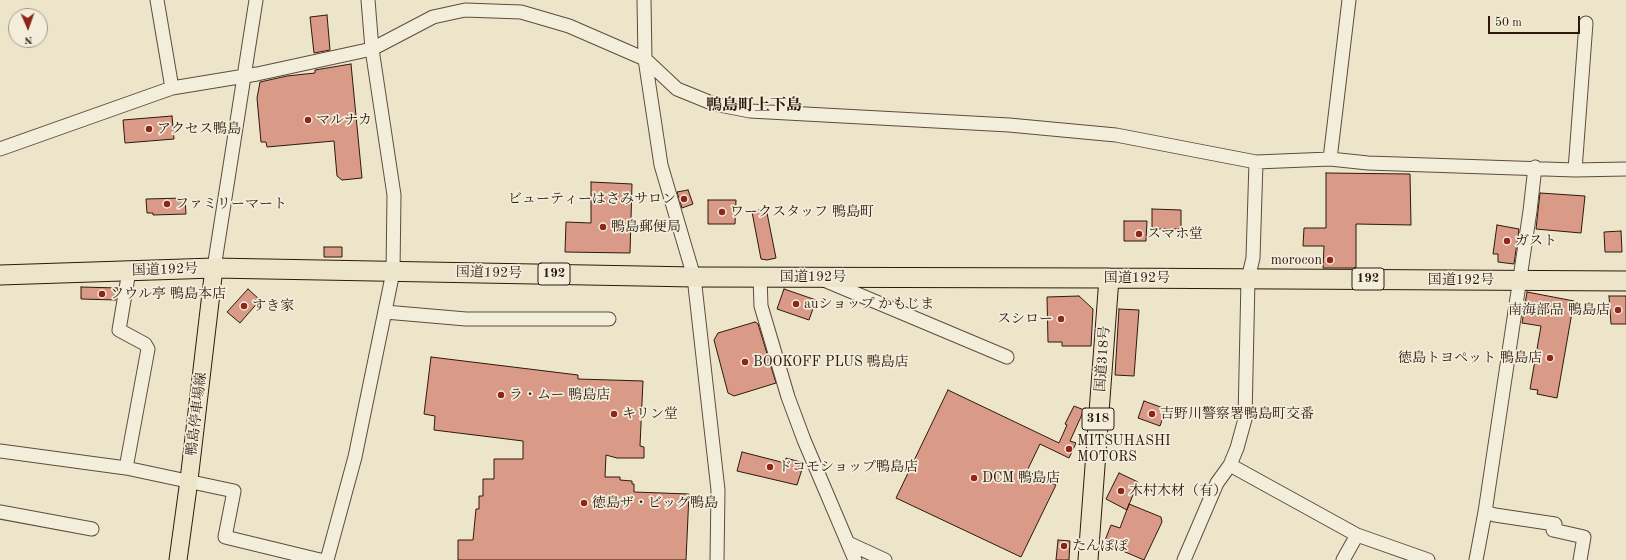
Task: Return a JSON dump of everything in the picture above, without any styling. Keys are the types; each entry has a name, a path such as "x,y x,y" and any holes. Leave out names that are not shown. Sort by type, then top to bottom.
{"highway":[{"name":"国道192号","path":"0,276 214,268 694,277 1626,281"},
{"name":"国道318号","path":"1088,560 1109,278"}],"main road":[{"name":"鴨島停車場線","path":"178,560 214,268"}],"street":[{"path":"158,0 172,88"},
{"path":"214,268 256,0"},
{"path":"327,560 355,457 393,272 394,195 372,49 368,0"},
{"path":"644,0 646,59 661,165 694,277 718,490 717,560"},
{"path":"1330,160 1349,0"},
{"path":"0,149 172,88 244,76 372,49 433,17 465,10 505,5 520,12 570,26 646,59 678,89 714,104 750,111 1009,125 1116,135 1256,162 1330,160 1368,163 1535,167 1575,170 1626,169"},
{"path":"1575,170 1586,23"},
{"path":"1184,560 1218,483 1230,465 1237,448 1245,419 1248,279 1253,258 1256,162"},
{"path":"1476,560 1485,512 1520,280 1535,167"},
{"path":"126,468 148,349 145,344 119,330 129,271"},
{"path":"760,277 761,306 788,397 804,440 855,560"},
{"path":"816,277 1007,357"},
{"path":"385,312 466,319 609,319"},
{"path":"0,451 126,468 189,480 234,491 224,537 320,560"},
{"path":"1230,465 1357,535 1428,560"},
{"path":"0,512 92,529"},
{"path":"1485,512 1495,515 1555,524 1553,530 1584,537 1580,560"},
{"path":"1343,560 1357,535"},
{"path":"848,543 885,560"}],"building":[{"path":"327,15 330,50 314,53 310,17"},
{"name":"マルナカ","path":"351,64 362,178 342,180 337,176 334,141 267,147 266,142 261,142 257,98 260,82 287,76 315,73 315,70"},
{"name":"アクセス鴨島","path":"172,116 174,139 125,143 123,120"},
{"path":"1326,173 1410,174 1411,225 1356,224 1356,268 1323,268 1324,246 1303,246 1304,228 1326,228"},
{"name":"鴨島郵便局","path":"591,182 632,184 630,253 565,252 566,222 591,223"},
{"name":"ビューティーはさみサロン","path":"688,190 693,204 682,208 677,192"},
{"path":"1540,193 1585,196 1581,233 1536,229"},
{"path":"185,198 186,214 153,215 153,213 147,213 146,199"},
{"name":"ワークスタッフ 鴨島町","path":"708,200 736,200 735,224 708,224"},
{"path":"766,208 776,258 767,260 761,259 752,212"},
{"path":"1152,209 1181,210 1181,229 1152,229"},
{"path":"1124,221 1147,221 1146,241 1124,241"},
{"name":"ガスト","path":"1497,225 1519,229 1514,264 1498,262 1498,254 1493,254"},
{"path":"1621,231 1622,252 1605,252 1604,232"},
{"path":"324,247 342,247 342,257 324,257"},
{"name":"ソウル亭 鴨島本店","path":"81,287 118,288 116,300 81,299"},
{"name":"すき家","path":"248,289 260,300 240,323 227,312"},
{"name":"auショップ かもじま","path":"784,289 816,300 809,320 777,309"},
{"name":"徳島トヨペット 鴨島店","path":"1527,292 1574,301 1557,398 1537,394 1538,390 1530,389 1541,326 1522,323"},
{"name":"スシロー","path":"1079,296 1093,309 1091,346 1062,346 1062,342 1048,342 1047,297"},
{"name":"南海部品 鴨島店","path":"1609,296 1626,296 1626,324 1611,324"},
{"path":"1119,309 1139,310 1134,376 1115,375"},
{"name":"BOOKOFF PLUS 鴨島店","path":"755,322 758,324 776,383 734,396 728,393 714,340 718,333"},
{"path":"431,357 578,375 578,379 643,381 640,446 644,447 644,458 617,458 606,455 605,477 620,477 620,480 632,481 632,484 634,484 634,492 689,494 686,560 458,560 458,540 473,540 476,509 479,509 479,496 483,496 483,479 494,479 494,459 523,459 523,441 434,430 435,416 424,414"},
{"name":"DCM 鴨島店","path":"948,390 1059,443 1067,425 1065,424 1074,406 1084,410 1070,441 1076,443 1069,458 1040,444 1027,471 1056,485 1021,557 896,498"},
{"name":"吉野川警察署鴨島町交番","path":"1144,401 1166,409 1160,426 1138,418"},
{"name":"ドコモショップ鴨島店","path":"742,452 785,463 786,458 804,463 797,485 737,471"},
{"path":"1119,473 1138,482 1127,510 1106,499"},
{"path":"1129,504 1161,517 1162,522 1144,560 1104,543 1111,525 1120,528"},
{"name":"たんぽぽ","path":"1058,540 1070,541 1069,560 1056,560"}],"place":[{"name":"マルナカ","path":"308,120"},
{"name":"アクセス鴨島","path":"149,129"},
{"name":"ビューティーはさみサロン","path":"684,199"},
{"name":"ファミリーマート","path":"167,204"},
{"name":"ワークスタッフ 鴨島町","path":"722,212"},
{"name":"鴨島郵便局","path":"603,227"},
{"name":"スマホ堂","path":"1139,234"},
{"name":"ガスト","path":"1507,241"},
{"name":"morocon","path":"1330,260"},
{"name":"ソウル亭 鴨島本店","path":"102,294"},
{"name":"auショップ かもじま","path":"796,304"},
{"name":"すき家","path":"244,306"},
{"name":"南海部品 鴨島店","path":"1618,310"},
{"name":"スシロー","path":"1061,319"},
{"name":"徳島トヨペット 鴨島店","path":"1550,358"},
{"name":"BOOKOFF PLUS 鴨島店","path":"745,362"},
{"name":"ラ・ムー 鴨島店","path":"501,395"},
{"name":"キリン堂","path":"614,414"},
{"name":"吉野川警察署鴨島町交番","path":"1152,414"},
{"name":"MITSUHASHI MOTORS","path":"1069,449"},
{"name":"ドコモショップ鴨島店","path":"770,467"},
{"name":"DCM 鴨島店","path":"974,478"},
{"name":"木村木材（有）","path":"1121,491"},
{"name":"徳島ザ・ビッグ鴨島","path":"584,503"},
{"name":"たんぽぽ","path":"1064,546"}],"district":[{"name":"鴨島町上下島","path":"754,106"}]}
